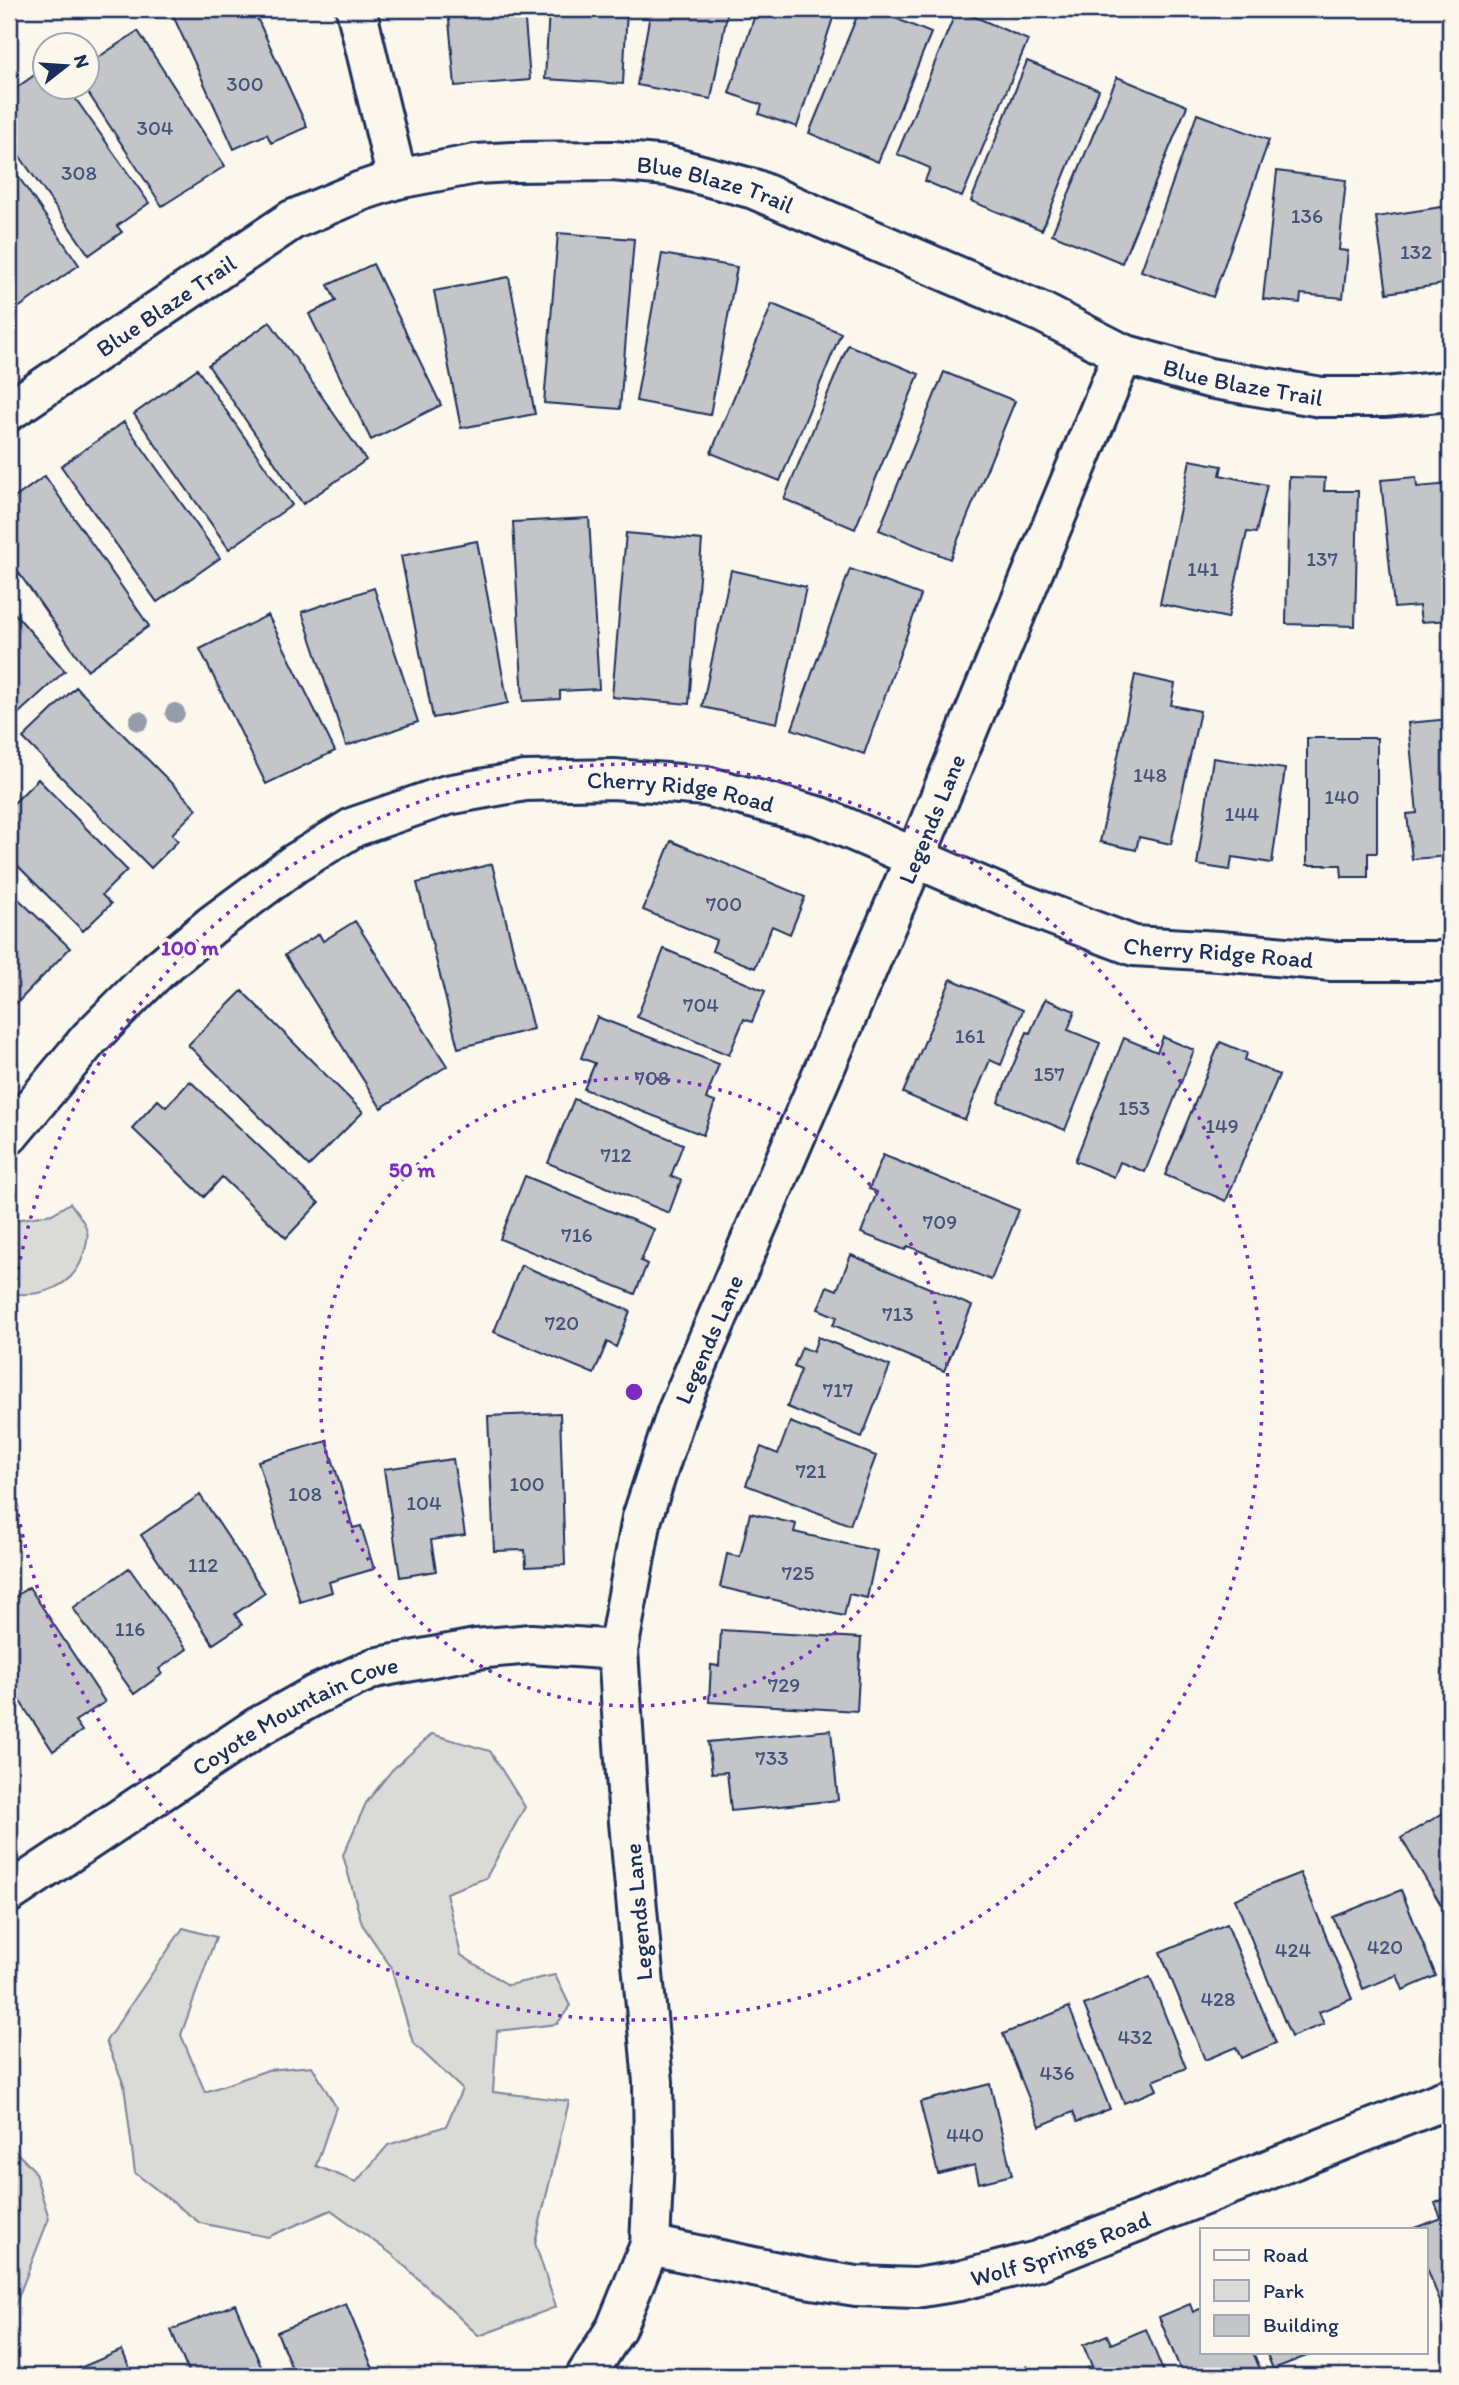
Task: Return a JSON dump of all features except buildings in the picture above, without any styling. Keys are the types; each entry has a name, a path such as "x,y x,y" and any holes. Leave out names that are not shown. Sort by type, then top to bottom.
{"street":[{"path":"356,9 397,179"},
{"name":"Blue Blaze Trail","path":"9,411 292,220 397,179 476,164 512,162 613,161 668,166 754,189 1043,313 1123,354 1209,378 1321,397 1384,397 1450,391"},
{"name":"Legends Lane","path":"586,2376 616,2328 650,2245 654,2158 653,2082 629,1822 618,1650 642,1518 677,1412 915,858 1123,354"},
{"name":"Cherry Ridge Road","path":"9,1135 89,1039 158,971 212,925 294,864 354,827 447,795 525,781 613,779 706,786 821,817 1020,903 1135,946 1332,961 1450,959"},
{"name":"Coyote Mountain Cove","path":"9,1892 256,1728 315,1695 374,1668 476,1648 531,1644 618,1650"},
{"name":"Wolf Springs Road","path":"650,2245 856,2286 916,2288 959,2281 1049,2257 1450,2098"}],"green space":[{"path":"70,1203 88,1234 80,1265 65,1282 55,1288 33,1294 9,1293 9,1221 52,1214"},
{"path":"432,1734 490,1751 525,1807 486,1878 446,1893 461,1955 508,1985 555,1975 570,2006 557,2024 497,2031 493,2092 569,2101 535,2243 556,2307 479,2336 393,2255 331,2210 268,2237 200,2223 135,2173 124,2085 106,2041 183,1928 216,1937 181,2035 205,2092 268,2070 312,2066 336,2107 316,2166 356,2182 388,2145 446,2126 462,2089 413,2043 391,1967 362,1924 343,1855 366,1803 392,1770"},
{"path":"9,2145 34,2170 49,2218 14,2308 9,2313"}]}
